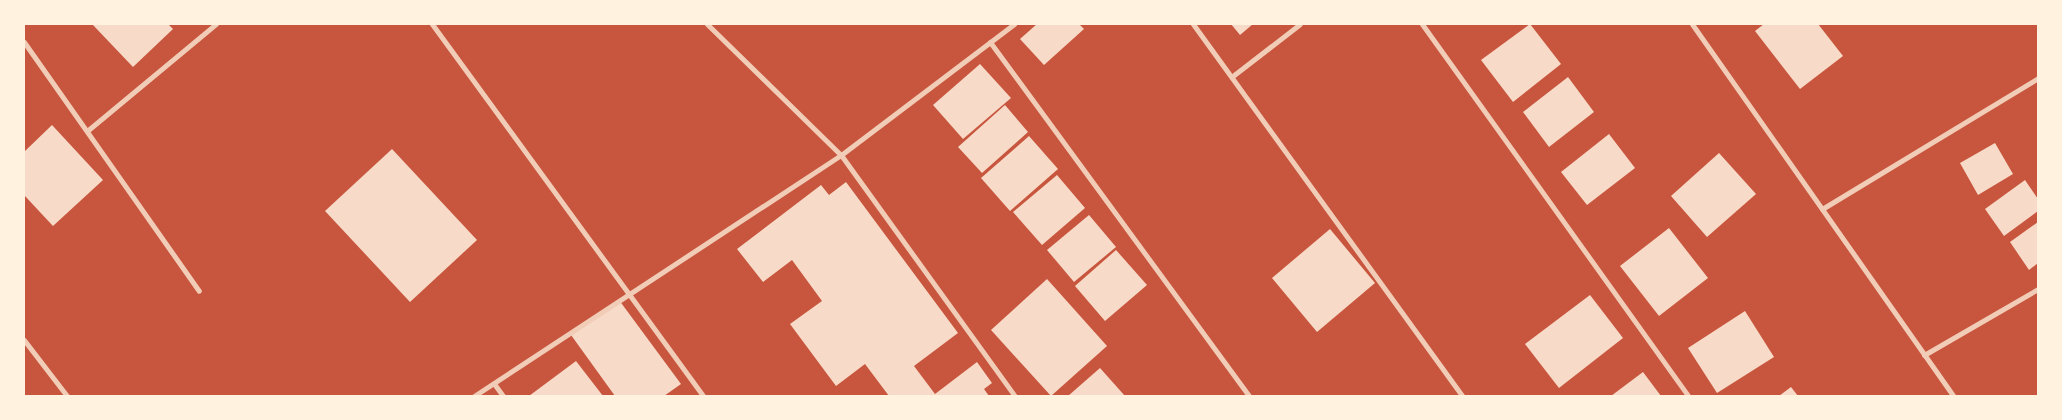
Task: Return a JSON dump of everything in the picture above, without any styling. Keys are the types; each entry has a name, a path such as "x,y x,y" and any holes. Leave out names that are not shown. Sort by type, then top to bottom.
{"street":[{"path":"87,131 216,24"},
{"path":"432,24 629,291 703,396"},
{"path":"707,24 841,155 1015,396"},
{"path":"474,396 495,385 629,291 841,155 1014,24"},
{"path":"1193,24 1234,75 1462,396"},
{"path":"1234,75 1300,24"},
{"path":"1422,24 1688,396"},
{"path":"1692,24 1953,396"},
{"path":"24,42 199,291"},
{"path":"990,42 1249,396"},
{"path":"1822,209 2038,78"},
{"path":"1924,356 2038,288"},
{"path":"24,340 67,396"},
{"path":"495,385 503,396"}],"building":[{"path":"92,24 168,24 173,29 133,67"},
{"path":"1037,24 1079,24 1084,29 1044,65 1020,39"},
{"path":"1231,24 1253,24 1240,35"},
{"path":"1530,24 1561,64 1513,102 1481,60"},
{"path":"1764,24 1818,24 1843,56 1800,89 1755,31"},
{"path":"980,64 1011,98 963,139 933,105"},
{"path":"1568,77 1594,112 1549,147 1523,112"},
{"path":"1005,105 1028,132 982,173 958,147"},
{"path":"52,125 103,180 53,226 24,195 24,152"},
{"path":"1609,134 1635,168 1587,205 1561,172"},
{"path":"1029,136 1058,169 1010,211 981,178"},
{"path":"1995,143 2013,174 1978,195 1960,163"},
{"path":"392,149 477,240 410,302 325,211"},
{"path":"1719,153 1756,194 1707,237 1671,196"},
{"path":"1057,175 1085,208 1042,245 1013,212"},
{"path":"2025,180 2038,199 2038,211 2004,236 1985,209"},
{"path":"846,182 958,333 914,366 935,394 977,362 992,383 984,389 989,396 889,396 865,364 836,386 790,324 822,301 792,260 763,282 737,249 821,185 829,195"},
{"path":"1089,215 1116,247 1074,282 1047,250"},
{"path":"2038,222 2038,263 2029,270 2010,242"},
{"path":"1669,228 1708,278 1659,316 1620,266"},
{"path":"1330,229 1375,283 1317,332 1272,278"},
{"path":"1116,250 1147,285 1105,321 1075,286"},
{"path":"1047,279 1107,346 1051,396 991,330"},
{"path":"1590,295 1623,338 1559,388 1525,344"},
{"path":"619,300 681,384 664,396 615,396 571,335"},
{"path":"1745,311 1774,357 1717,393 1688,348"},
{"path":"576,361 603,396 529,396"},
{"path":"1100,368 1125,396 1068,396"},
{"path":"1643,372 1661,396 1611,396"},
{"path":"1791,387 1798,396 1779,396"}]}
